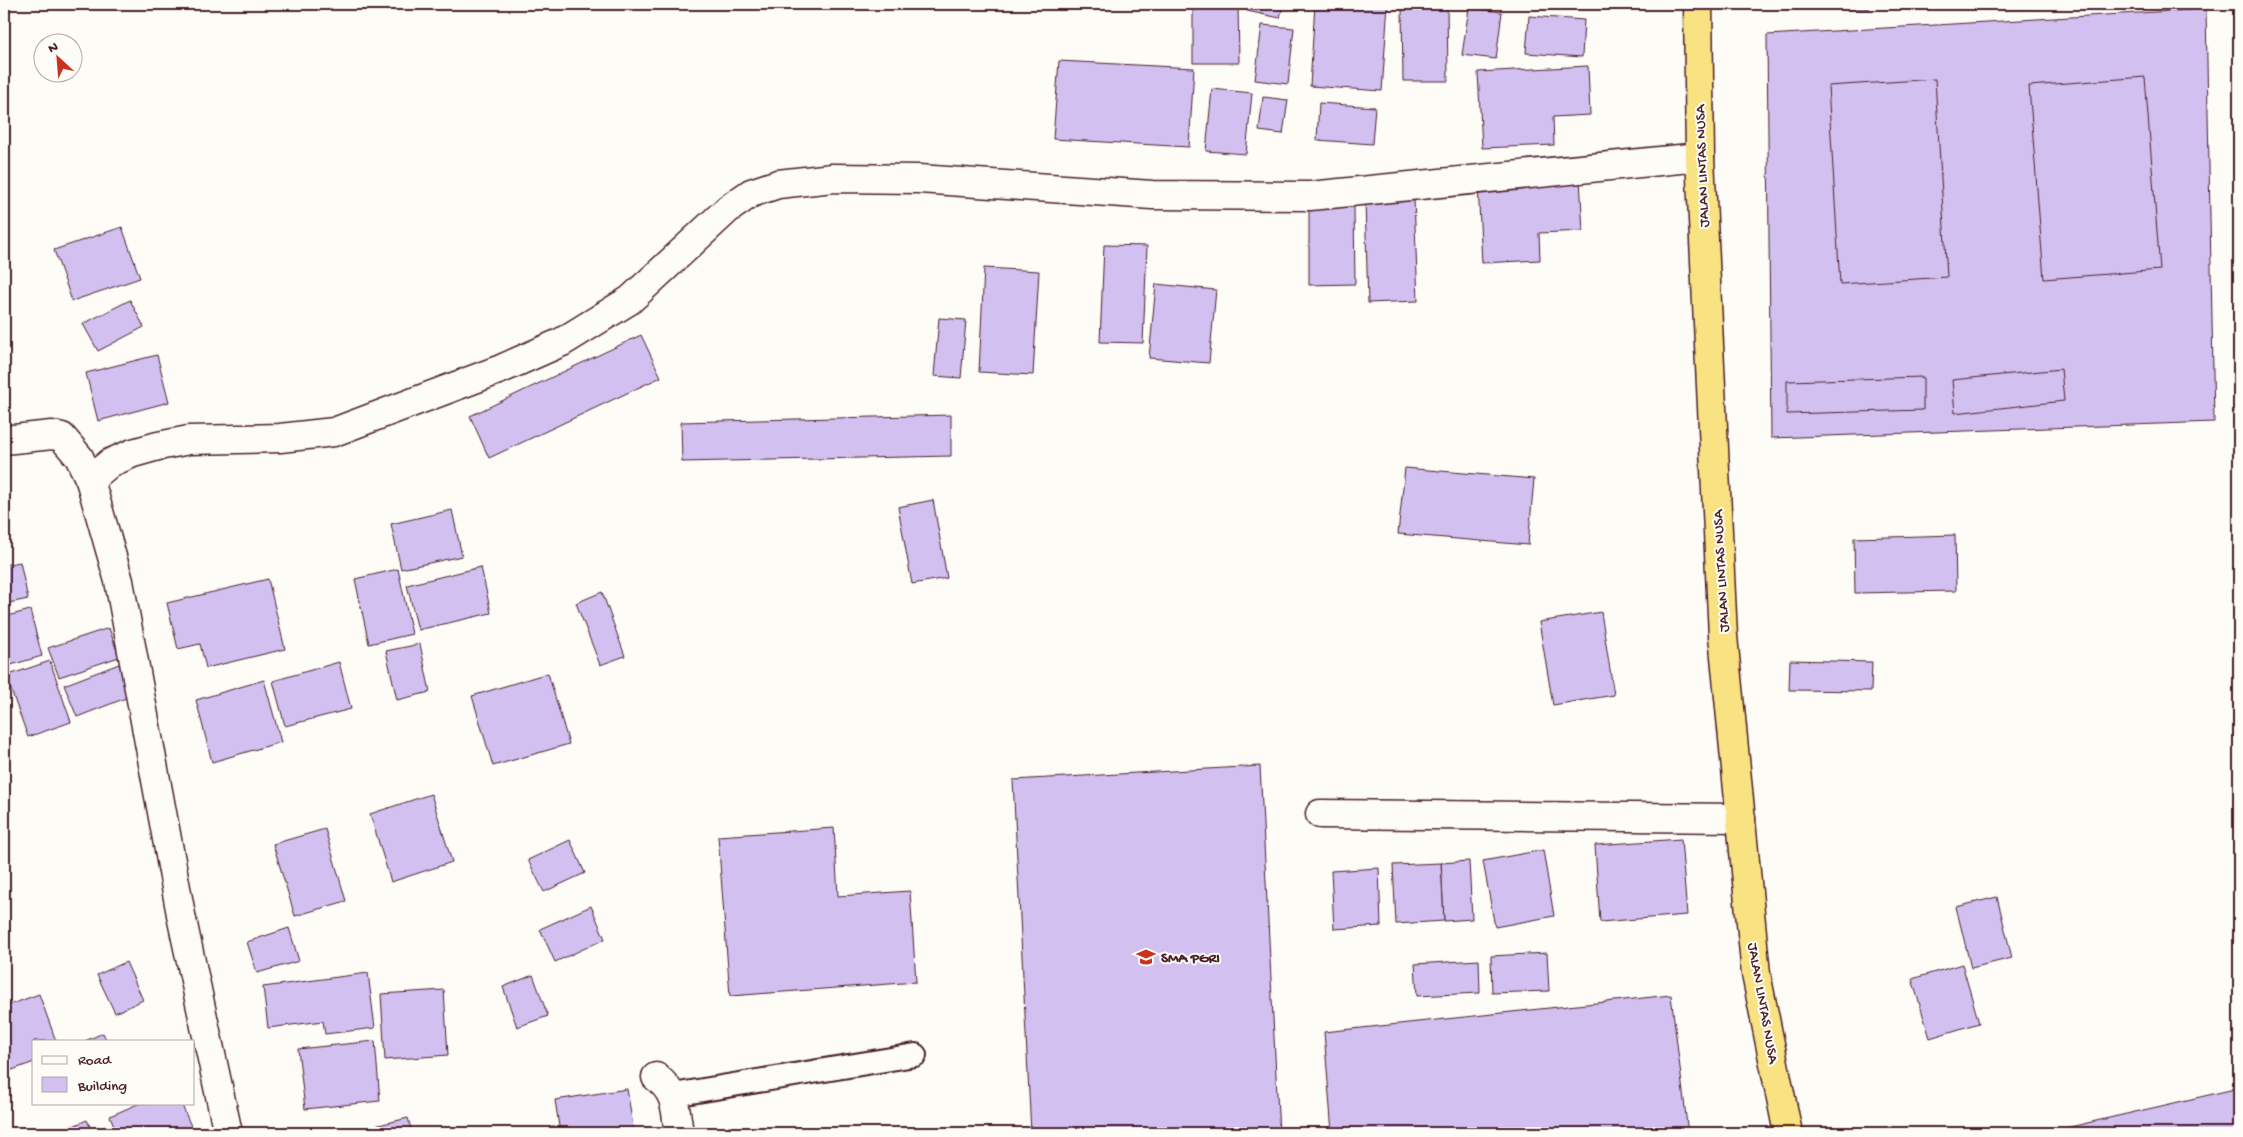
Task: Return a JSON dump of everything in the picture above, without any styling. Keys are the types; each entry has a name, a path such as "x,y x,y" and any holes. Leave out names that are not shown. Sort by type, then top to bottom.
{"highway":[{"name":"JALAN LINTAS NUSA","path":"1698,4 1700,157 1723,636 1756,974 1788,1133"}],"street":[{"path":"90,480 110,463 133,453 158,446 189,440 280,438 334,432 501,369 562,342 630,300 728,209 751,193 778,184 833,178 919,179 1152,195 1310,196 1700,157"},
{"path":"4,440 52,435 62,437 79,457 90,480 119,581 182,920 228,1133"},
{"path":"1320,814 1741,818"},
{"path":"665,1086 679,1133"}],"lane":[{"path":"665,1086 915,1055"}],"building":[{"path":"1193,4 1238,4 1239,63 1193,63"},
{"path":"1249,4 1283,4 1280,18 1247,11"},
{"path":"1315,4 1388,4 1382,91 1310,86"},
{"path":"1402,4 1447,4 1448,81 1403,81"},
{"path":"1782,4 1869,4 1869,9 1782,9"},
{"path":"1984,4 2042,4 2042,8 1984,9"},
{"path":"1469,8 1502,12 1496,59 1462,55"},
{"path":"2206,9 2214,422 1771,438 1767,35"},
{"path":"1529,16 1584,20 1582,57 1526,53"},
{"path":"1262,25 1294,28 1288,84 1255,80"},
{"path":"1059,61 1194,68 1189,147 1053,139"},
{"path":"1588,66 1590,115 1553,117 1554,145 1482,148 1478,72"},
{"path":"2145,77 2160,270 2044,279 2029,86"},
{"path":"1935,79 1947,277 1840,284 1828,86"},
{"path":"1212,89 1252,93 1246,154 1206,151"},
{"path":"1263,97 1288,100 1283,134 1259,131"},
{"path":"1319,103 1375,107 1372,144 1317,140"},
{"path":"1580,179 1583,231 1539,233 1540,260 1482,263 1478,185"},
{"path":"1414,199 1418,301 1368,303 1365,201"},
{"path":"1354,207 1355,284 1309,285 1309,208"},
{"path":"122,227 140,278 72,301 54,250"},
{"path":"1104,245 1147,246 1143,343 1100,342"},
{"path":"984,268 1039,271 1033,375 979,372"},
{"path":"1156,284 1216,290 1209,363 1149,358"},
{"path":"130,300 144,327 98,351 83,324"},
{"path":"939,318 966,320 961,378 934,376"},
{"path":"641,335 661,377 489,458 470,416"},
{"path":"157,355 169,402 98,421 86,373"},
{"path":"2061,369 2064,401 1955,413 1952,380"},
{"path":"1923,377 1923,410 1787,414 1787,381"},
{"path":"951,415 951,456 682,462 681,422"},
{"path":"1405,468 1534,479 1528,545 1398,534"},
{"path":"933,500 947,578 912,584 898,507"},
{"path":"452,510 462,556 401,569 391,524"},
{"path":"1955,535 1956,591 1855,593 1854,538"},
{"path":"20,562 28,599 4,604 4,565"},
{"path":"481,567 491,613 418,630 407,585"},
{"path":"398,569 412,634 369,644 355,579"},
{"path":"268,579 285,649 206,668 200,644 178,649 167,603"},
{"path":"602,592 625,656 600,665 576,603"},
{"path":"30,610 42,656 4,667 4,617"},
{"path":"1601,612 1614,695 1553,705 1539,622"},
{"path":"109,628 119,657 59,677 48,648"},
{"path":"420,644 430,692 397,700 386,651"},
{"path":"1790,660 1872,662 1871,691 1789,690"},
{"path":"50,661 71,722 28,737 6,676"},
{"path":"339,662 351,709 285,726 273,681"},
{"path":"119,664 131,696 77,717 64,685"},
{"path":"548,673 569,744 493,766 472,696"},
{"path":"264,680 281,742 212,762 196,700"},
{"name":"SMA PGRI","path":"1260,766 1279,1133 1031,1133 1013,780"},
{"path":"431,794 452,862 391,882 370,814"},
{"path":"834,828 838,896 910,891 916,982 730,996 718,836"},
{"path":"325,829 346,901 295,916 273,844"},
{"path":"1681,839 1687,915 1600,922 1595,845"},
{"path":"570,840 585,873 544,892 528,860"},
{"path":"1543,850 1554,916 1495,927 1483,861"},
{"path":"1469,861 1472,919 1444,921 1441,863"},
{"path":"1441,863 1444,921 1396,924 1393,865"},
{"path":"1379,868 1381,926 1334,929 1331,871"},
{"path":"1997,897 2012,958 1971,968 1956,907"},
{"path":"591,906 605,939 555,962 540,929"},
{"path":"289,928 299,961 257,973 247,942"},
{"path":"1547,953 1549,991 1492,993 1491,956"},
{"path":"1479,960 1480,993 1417,996 1415,964"},
{"path":"126,962 143,1000 115,1013 97,975"},
{"path":"1962,964 1979,1023 1930,1038 1912,979"},
{"path":"368,973 375,1028 325,1034 323,1021 268,1028 263,987"},
{"path":"533,975 548,1016 517,1027 503,987"},
{"path":"444,990 448,1055 385,1060 381,994"},
{"path":"39,994 56,1040 32,1040 32,1063 4,1073 4,1007"},
{"path":"1671,995 1688,1133 1332,1133 1324,1032"},
{"path":"103,1033 106,1040 87,1040"},
{"path":"375,1041 380,1101 305,1109 298,1049"},
{"path":"2239,1088 2239,1133 2044,1133"},
{"path":"627,1089 634,1133 560,1133 555,1100"},
{"path":"138,1104 181,1104 194,1133 117,1133 110,1116"},
{"path":"408,1118 412,1133 345,1133"},
{"path":"87,1120 93,1133 57,1133"}],"place":[{"name":"SMA PGRI","path":"1146,957"}]}
